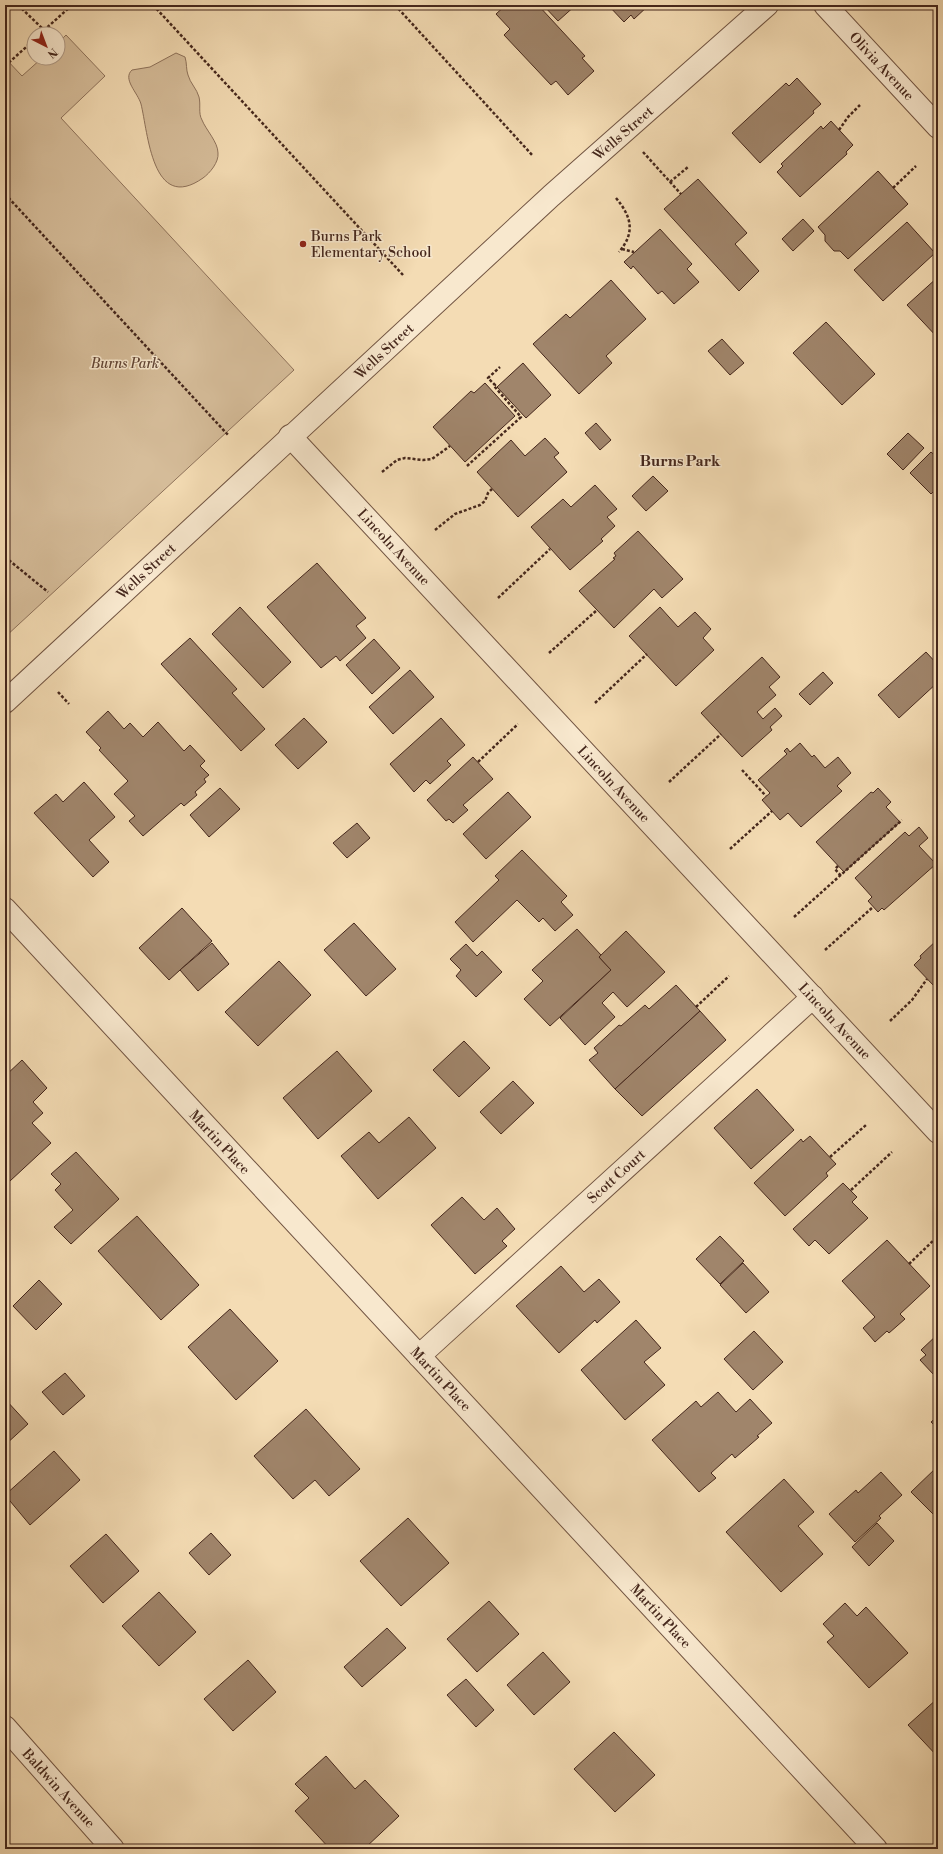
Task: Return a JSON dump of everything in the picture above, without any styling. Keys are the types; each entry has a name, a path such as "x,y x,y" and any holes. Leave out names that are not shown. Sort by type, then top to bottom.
{"street":[{"name":"Wells Street","path":"5,702 290,436 551,196 767,5"},
{"name":"Olivia Avenue","path":"825,5 938,127"},
{"name":"Lincoln Avenue","path":"290,436 938,1132"},
{"name":"Martin Place","path":"5,909 876,1849"},
{"name":"Scott Court","path":"419,1356 813,997"},
{"name":"Baldwin Avenue","path":"5,1727 113,1849"}],"path":[{"path":"18,5 40,26"},
{"path":"48,26 72,5"},
{"path":"153,5 404,275"},
{"path":"396,5 533,156"},
{"path":"5,66 26,47"},
{"path":"839,130 848,117 860,105"},
{"path":"641,150 681,194"},
{"path":"893,188 916,166"},
{"path":"670,182 688,167"},
{"path":"5,194 229,436"},
{"path":"616,198 627,212 630,222 629,232 622,249 619,252"},
{"path":"622,249 634,252"},
{"path":"468,466 521,416 488,378 500,367"},
{"path":"495,394 499,392"},
{"path":"382,472 398,460 405,458 423,460 432,459 450,446"},
{"path":"435,530 456,514 480,505 492,489"},
{"path":"498,598 550,549"},
{"path":"5,557 48,592"},
{"path":"549,653 597,610"},
{"path":"595,703 647,654"},
{"path":"56,690 69,704"},
{"path":"478,762 519,724"},
{"path":"669,782 721,734"},
{"path":"742,770 766,796"},
{"path":"730,848 772,810"},
{"path":"794,918 902,820"},
{"path":"838,866 835,869 842,876"},
{"path":"825,950 873,906"},
{"path":"696,1006 729,976"},
{"path":"890,1021 912,1000 927,979"},
{"path":"830,1158 866,1125"},
{"path":"851,1190 892,1152"},
{"path":"909,1264 938,1236"}],"green space":[{"name":"Burns Park","path":"66,35 105,76 61,118 294,370 5,637 5,58 22,76 33,66 66,66"},
{"path":"176,53 185,57 189,78 199,97 201,117 212,136 218,153 214,167 203,178 186,186 173,186 163,178 156,165 150,149 141,104 129,78 129,74 132,70 150,67"}],"building":[{"path":"506,5 538,5 585,56 582,58 594,71 568,95 556,81 551,85 504,35 510,29 496,14"},
{"path":"543,5 576,5 558,21"},
{"path":"608,5 649,5 634,19 631,15 624,22"},
{"path":"797,78 821,104 813,111 814,113 760,163 732,133 786,83 789,86"},
{"path":"831,121 853,145 846,152 847,154 800,197 777,172 783,166 781,164 821,126 823,129"},
{"path":"878,171 908,204 848,259 840,251 834,251 825,241 825,235 818,227"},
{"path":"698,179 747,233 735,244 759,271 739,291 664,209"},
{"path":"803,219 814,231 793,251 782,239"},
{"path":"907,222 935,253 883,301 854,270"},
{"path":"660,229 692,264 687,269 699,282 674,304 662,291 658,294 633,266 631,269 624,262"},
{"path":"938,277 938,338 907,305"},
{"path":"611,280 646,319 606,356 612,363 579,394 533,344 566,314 570,318"},
{"path":"826,322 875,374 842,405 793,353"},
{"path":"722,339 744,363 730,375 708,351"},
{"path":"523,363 551,395 526,418 497,387"},
{"path":"485,383 515,416 465,462 433,427 471,391 474,393"},
{"path":"596,423 611,440 600,450 585,433"},
{"path":"908,433 924,448 903,470 887,454"},
{"path":"545,438 559,453 554,457 567,472 518,517 477,472 511,440 525,456"},
{"path":"931,452 938,458 938,487 931,494 910,473"},
{"path":"653,476 668,491 646,511 632,496"},
{"path":"595,485 617,509 607,517 615,526 601,539 603,541 570,570 531,527 563,499 571,507"},
{"path":"638,531 683,579 662,598 654,589 614,628 579,591 615,559 613,558 616,556 614,553"},
{"path":"317,563 366,618 356,626 366,638 340,661 336,656 321,668 267,607"},
{"path":"240,607 291,662 263,688 212,634"},
{"path":"660,607 678,627 695,612 711,629 703,638 714,650 676,686 629,636"},
{"path":"190,638 237,689 232,693 265,729 241,751 161,664"},
{"path":"374,639 400,668 372,694 346,665"},
{"path":"926,652 938,665 938,682 899,718 878,695"},
{"path":"762,657 780,677 769,687 776,695 757,712 763,719 775,708 782,716 770,727 772,730 742,757 701,713"},
{"path":"410,670 434,697 393,734 369,707"},
{"path":"823,672 833,683 810,705 799,694"},
{"path":"108,711 124,729 130,723 143,737 158,722 184,751 190,745 205,761 200,766 209,775 204,779 206,782 195,792 197,795 184,806 181,803 143,836 129,821 135,816 114,794 128,781 99,750 101,748 86,732"},
{"path":"304,718 327,742 298,769 275,745"},
{"path":"441,718 465,745 447,761 451,765 430,784 426,780 414,792 390,764"},
{"path":"800,743 812,757 814,755 825,768 838,757 851,773 837,786 842,791 801,827 788,813 780,820 762,800 770,793 758,780 787,754 784,751 787,748 790,752"},
{"path":"473,757 493,779 463,805 468,810 453,823 449,819 446,821 427,800"},
{"path":"84,782 115,817 89,840 109,862 93,877 34,813 56,794 63,802"},
{"path":"220,788 240,809 209,837 190,815"},
{"path":"878,788 891,802 886,807 900,822 844,872 816,842 871,792 873,793"},
{"path":"508,792 531,817 486,859 463,834"},
{"path":"357,823 370,838 347,858 333,843"},
{"path":"919,827 928,838 919,846 936,864 884,910 882,908 878,912 868,901 872,897 855,878 905,832 909,836"},
{"path":"522,850 567,896 561,902 573,915 555,931 543,918 539,922 517,900 473,942 455,922 499,880 495,876"},
{"path":"182,908 212,941 169,980 139,948"},
{"path":"354,923 396,969 366,996 324,950"},
{"path":"577,929 601,955 599,957 611,970 550,1026 524,999 543,981 532,970"},
{"path":"626,931 665,972 627,1007 613,992 602,1003 615,1017 585,1045 560,1018 611,970 599,957"},
{"path":"938,939 938,982 934,986 914,965 921,958 920,956"},
{"path":"212,943 229,964 198,991 180,970"},
{"path":"466,944 477,956 482,951 502,972 476,997 456,976 461,970 450,959"},
{"path":"279,961 311,995 258,1046 225,1012"},
{"path":"676,985 700,1011 615,1089 589,1060 598,1053 594,1048 619,1025 621,1026 645,1005 649,1009"},
{"path":"700,1011 726,1040 642,1116 615,1089"},
{"path":"464,1041 490,1068 459,1097 433,1070"},
{"path":"337,1051 372,1091 318,1139 283,1098"},
{"path":"22,1060 47,1088 33,1102 43,1113 32,1123 51,1143 10,1181 5,1175 5,1076"},
{"path":"513,1081 534,1103 501,1134 480,1112"},
{"path":"757,1089 794,1130 751,1169 714,1128"},
{"path":"409,1117 436,1148 378,1199 341,1156 369,1132 379,1143"},
{"path":"810,1136 836,1164 826,1173 828,1176 785,1216 754,1183 801,1139 803,1142"},
{"path":"76,1152 119,1199 71,1244 54,1227 73,1210 55,1190 61,1184 51,1174"},
{"path":"843,1183 857,1197 852,1202 868,1218 829,1254 815,1240 809,1246 793,1229"},
{"path":"462,1197 484,1220 497,1208 515,1229 502,1241 507,1246 475,1274 431,1225"},
{"path":"137,1216 199,1285 161,1320 98,1251"},
{"path":"720,1236 744,1261 720,1284 696,1259"},
{"path":"887,1240 930,1286 900,1314 905,1319 889,1333 887,1331 875,1342 863,1328 875,1317 842,1281"},
{"path":"743,1263 769,1292 746,1313 720,1285"},
{"path":"561,1266 584,1292 599,1279 620,1302 597,1323 595,1320 559,1353 516,1306"},
{"path":"39,1280 62,1304 36,1330 13,1306"},
{"path":"230,1309 278,1361 236,1400 188,1347"},
{"path":"636,1320 661,1348 644,1362 665,1385 625,1420 581,1370"},
{"path":"754,1331 783,1362 753,1390 724,1359"},
{"path":"938,1334 938,1372 934,1375 920,1360 926,1355 921,1350"},
{"path":"65,1373 85,1396 63,1415 42,1392"},
{"path":"718,1392 736,1412 750,1399 772,1423 757,1436 759,1437 735,1458 732,1454 711,1473 716,1478 699,1492 652,1440 696,1401 701,1407"},
{"path":"5,1399 28,1424 5,1445"},
{"path":"306,1409 360,1469 329,1496 315,1480 293,1499 254,1456"},
{"path":"938,1416 938,1429 931,1422"},
{"path":"54,1451 80,1480 30,1525 5,1495"},
{"path":"937,1467 938,1517 937,1518 911,1492"},
{"path":"881,1472 902,1495 879,1516 881,1518 855,1542 829,1514 856,1490 858,1493"},
{"path":"784,1479 814,1512 798,1526 823,1554 781,1592 726,1532"},
{"path":"408,1518 449,1563 401,1606 360,1561"},
{"path":"877,1523 894,1541 869,1566 852,1547"},
{"path":"211,1533 231,1555 209,1575 189,1553"},
{"path":"106,1534 139,1571 103,1603 70,1566"},
{"path":"159,1592 196,1632 159,1666 122,1626"},
{"path":"489,1601 519,1634 477,1672 447,1639"},
{"path":"845,1603 857,1616 866,1607 908,1653 869,1688 827,1642 834,1636 823,1624"},
{"path":"387,1628 406,1648 362,1687 344,1667"},
{"path":"543,1652 570,1682 534,1715 507,1685"},
{"path":"248,1660 276,1692 233,1731 204,1699"},
{"path":"466,1679 494,1710 476,1727 447,1695"},
{"path":"938,1698 938,1757 908,1725"},
{"path":"614,1732 655,1775 615,1812 574,1769"},
{"path":"326,1756 355,1789 365,1780 399,1816 364,1849 330,1849 295,1811 309,1798 295,1784"}],"place":[{"name":"Burns Park Elementary School","path":"303,244"}],"district":[{"name":"Burns Park","path":"680,461"}]}
